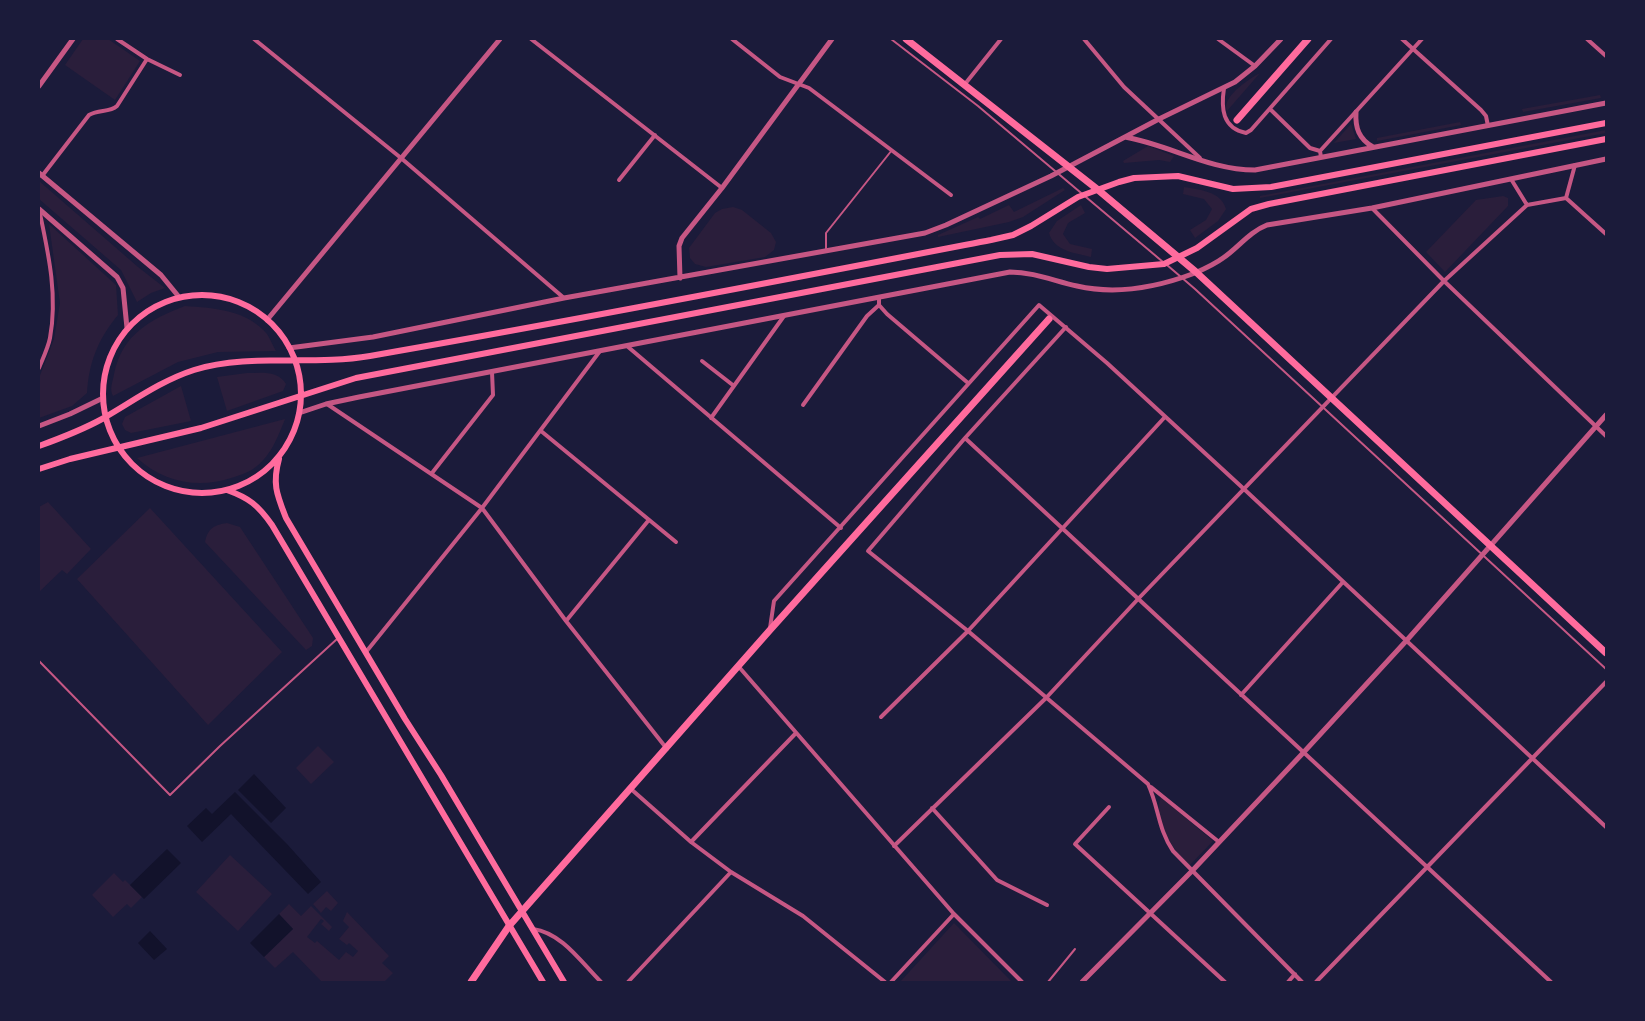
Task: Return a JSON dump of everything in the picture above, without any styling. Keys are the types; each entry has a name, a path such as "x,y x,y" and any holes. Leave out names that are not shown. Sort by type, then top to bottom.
{"main road":[{"path":"906,39 1097,189 1196,272 1606,653"},
{"path":"1237,120 1308,39"},
{"path":"39,446 77,432 158,386 196,369 294,360 353,359 614,313 991,240 1013,235 1059,207 1097,189 1126,180 1155,176 1195,179 1233,189 1271,187 1606,123"},
{"path":"39,469 70,459 201,428 356,378 1000,255 1032,254 1107,269 1165,263 1197,248 1251,209 1606,140"},
{"path":"279,456 256,477 226,490 195,492 163,485 144,475 119,448 105,417 103,398 105,370 114,348 127,328 151,309 179,297 209,295 239,302 267,320 280,334 294,360 300,378 301,395 293,433 279,456 274,474 275,486 286,518 564,982"},
{"path":"471,982 521,912 1049,319"},
{"path":"226,490 247,497 261,510 339,637 543,982"}],"street":[{"path":"39,86 73,39"},
{"path":"117,39 147,59 180,75"},
{"path":"254,39 401,158 564,298"},
{"path":"267,320 500,39"},
{"path":"531,39 722,188"},
{"path":"732,39 780,77 809,88 951,195"},
{"path":"680,278 679,246 682,238 722,188 832,39"},
{"path":"964,85 1001,39"},
{"path":"1084,39 1124,87 1203,161"},
{"path":"1218,39 1255,66"},
{"path":"289,348 373,337 564,298 925,233 1058,173 1224,87 1245,75 1281,39"},
{"path":"1224,87 1222,110 1225,117 1241,132 1246,133 1331,39"},
{"path":"1402,39 1481,110 1486,116 1488,126"},
{"path":"1321,154 1422,39"},
{"path":"1587,39 1606,56"},
{"path":"147,59 117,106 89,115 41,175 160,275 179,297"},
{"path":"1125,138 1148,142 1232,170 1255,170 1321,154 1375,147 1606,103"},
{"path":"1270,109 1310,148 1321,154"},
{"path":"1356,112 1359,134 1375,147"},
{"path":"619,180 656,135"},
{"path":"299,413 326,404 626,346 784,316 879,302 1010,272 1031,273 1097,289 1125,289 1156,285 1196,272 1224,258 1255,230 1267,225 1372,208 1606,159"},
{"path":"1566,198 1575,165"},
{"path":"1511,179 1527,205"},
{"path":"894,846 1046,698 1322,406 1444,281 1527,205 1566,198"},
{"path":"1566,198 1606,234"},
{"path":"1372,208 1444,281 1606,436"},
{"path":"39,209 117,277 123,288 127,328"},
{"path":"39,209 50,257 54,296 50,340 39,368"},
{"path":"879,302 968,383"},
{"path":"803,405 879,302"},
{"path":"770,630 774,601 1039,305 1245,490 1606,826"},
{"path":"711,418 784,316"},
{"path":"1066,327 867,551 968,631 1219,842"},
{"path":"626,346 841,528"},
{"path":"365,652 482,508 600,351"},
{"path":"702,361 734,386"},
{"path":"432,473 493,395 492,372"},
{"path":"39,426 103,398"},
{"path":"326,404 482,508 566,621 667,749"},
{"path":"1082,982 1192,871 1303,753 1407,640 1606,415"},
{"path":"882,717 968,631 1164,417"},
{"path":"541,431 676,542"},
{"path":"965,438 1551,982"},
{"path":"566,621 648,521"},
{"path":"1241,695 1343,582"},
{"path":"739,667 954,914 1022,982"},
{"path":"1316,982 1606,682"},
{"path":"691,842 796,733"},
{"path":"1148,784 1156,805 1161,830 1181,861 1302,982"},
{"path":"631,789 691,842 731,872 803,916 885,982"},
{"path":"1109,807 1075,844 1225,982"},
{"path":"932,808 997,880 1047,905"},
{"path":"628,982 731,872"},
{"path":"891,982 954,914"},
{"path":"532,928 546,930 558,938 601,982"},
{"path":"1288,982 1295,974"}],"lane":[{"path":"891,39 978,106 1182,277 1606,669"},
{"path":"826,250 826,233 892,150"},
{"path":"39,661 170,795 339,637"},
{"path":"1048,982 1075,949"}],"shaded area":[{"path":"83,39 108,39 140,61 115,100 65,65"},
{"path":"1260,73 1227,111 1226,106 1232,94"},
{"path":"1600,95 1601,98 1523,112 1522,109"},
{"path":"1460,122 1461,125 1377,141 1377,138"},
{"path":"1351,124 1356,139 1334,143"},
{"path":"1606,130 1606,133 1260,198 1260,196"},
{"path":"1148,146 1174,156 1170,162 1159,160 1124,163 1123,161"},
{"path":"39,181 165,288 137,302 121,270 39,199"},
{"path":"1184,187 1215,195 1220,198 1226,209 1218,221 1195,238 1190,230 1206,220 1212,209 1204,199 1183,194"},
{"path":"1063,188 1065,190 1023,217 938,237 938,235 1009,205 1014,212"},
{"path":"1503,196 1508,198 1508,206 1445,272 1426,252 1476,200"},
{"path":"1081,205 1085,213 1068,223 1063,234 1070,244 1092,249 1091,257 1060,247 1055,244 1049,233 1057,221"},
{"path":"733,207 742,210 771,233 776,242 774,250 765,257 706,267 695,264 690,258 689,248 715,213"},
{"path":"49,224 116,285 118,315 96,351 87,393 72,406 39,418 39,378 54,339 60,303"},
{"path":"185,306 218,309 240,315 259,326 267,334 276,351 218,352 178,362 113,396 111,391 118,360 131,338 161,316"},
{"path":"247,373 274,374 286,384 283,391 227,411 217,377"},
{"path":"181,386 191,421 131,433 125,430 122,424 125,417"},
{"path":"285,419 273,447 259,464 245,473 219,481 194,483 169,478 137,458"},
{"path":"48,502 91,549 67,574 62,570 39,592 39,507"},
{"path":"150,508 282,652 208,725 77,579"},
{"path":"227,523 240,527 313,638 312,646 306,650 205,542 212,528"},
{"path":"318,746 334,762 311,784 296,768"},
{"path":"254,774 286,808 271,823 238,790"},
{"path":"235,792 321,882 308,894 231,814 202,842 187,826 206,808 212,814"},
{"path":"1161,797 1213,841 1189,866 1171,843 1162,825 1159,816"},
{"path":"167,849 181,863 144,899 130,885"},
{"path":"230,855 272,894 238,931 196,892"},
{"path":"114,873 123,882 125,880 142,897 131,908 127,904 113,917 92,895"},
{"path":"327,891 338,903 331,911 326,907 321,913 313,904"},
{"path":"289,904 301,916 311,906 332,927 329,931 321,924 324,921 321,919 307,937 315,943 317,941 339,960 346,952 353,957 358,951 349,943 347,945 339,939 349,927 343,921 347,912 389,956 382,963 393,973 384,982 322,982 293,952 275,968 264,957 293,929 279,914"},
{"path":"279,914 293,929 264,957 250,943"},
{"path":"954,923 1012,982 900,982"},
{"path":"150,931 167,949 154,960 138,943"}]}
